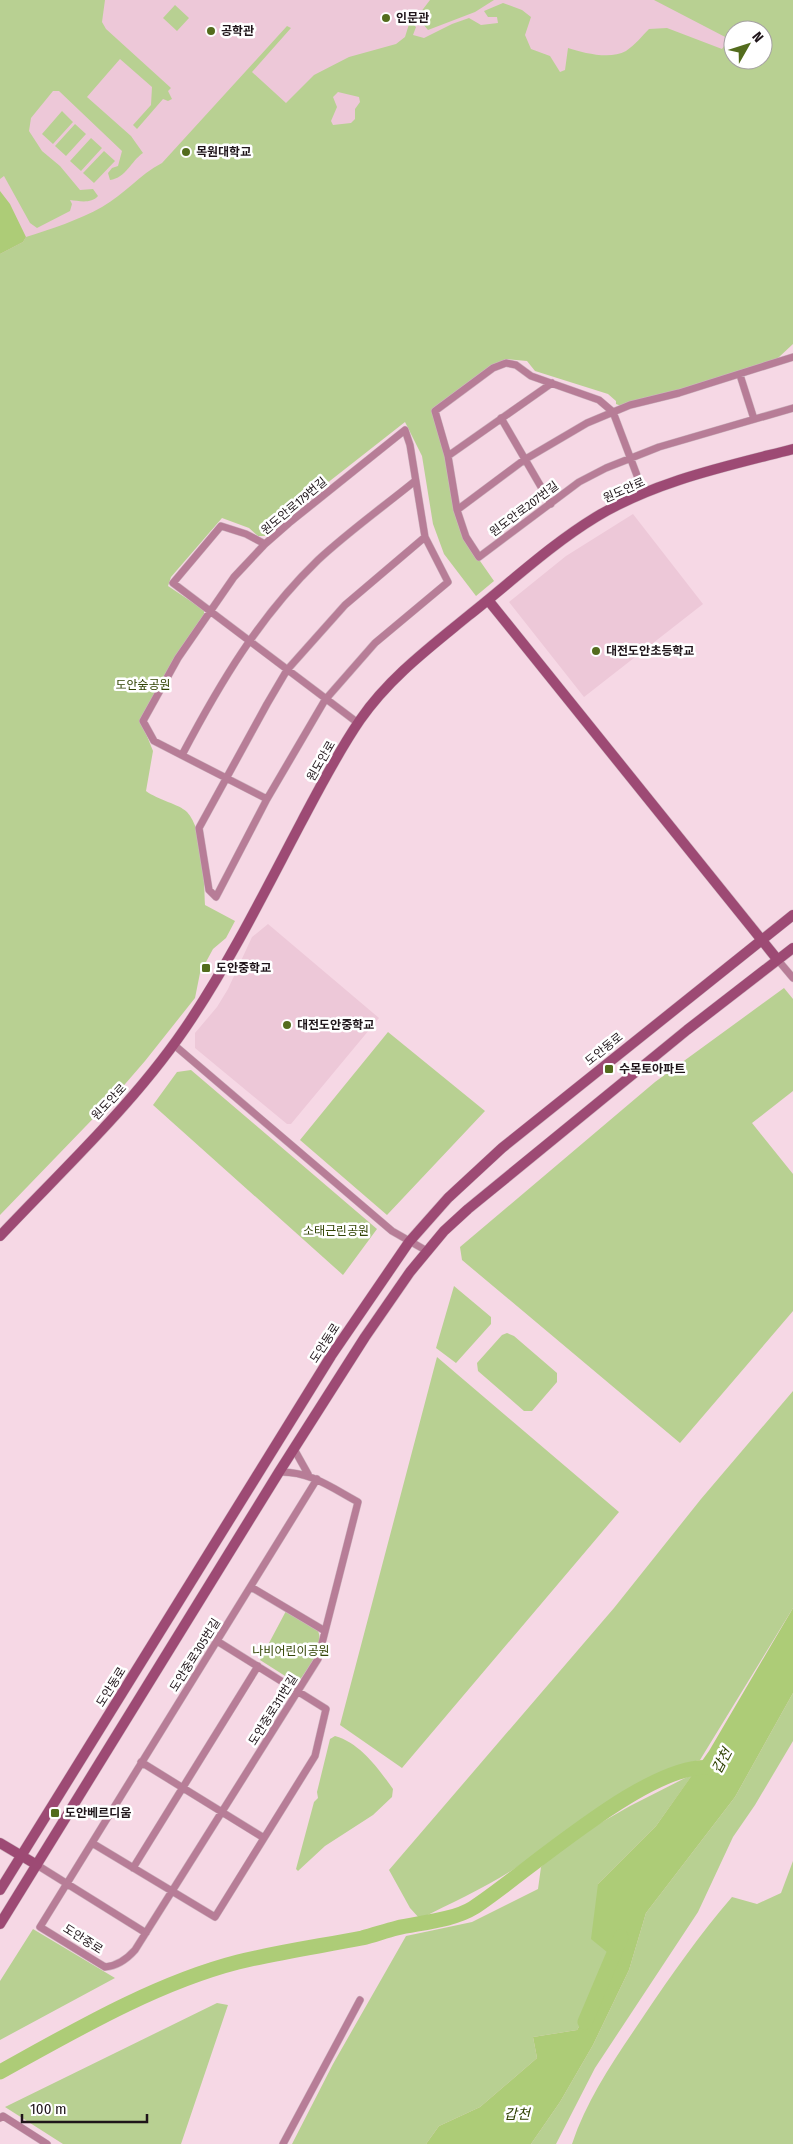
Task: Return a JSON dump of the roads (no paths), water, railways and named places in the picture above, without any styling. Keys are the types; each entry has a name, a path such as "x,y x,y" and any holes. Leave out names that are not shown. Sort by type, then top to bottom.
{"main road":[{"name":"원도안로","path":"0,1236 143,1084 174,1044 212,984 325,777 358,723 373,702 406,667 563,539 597,516 644,494 706,473 793,448"},
{"path":"488,600 777,959"},
{"name":"도안동로","path":"0,1890 331,1356 409,1242 448,1198 502,1148 793,916"},
{"path":"0,1924 279,1472 395,1292 427,1251 444,1231 468,1209 687,1030 793,948"},
{"path":"0,1843 37,1865"}],"street":[{"path":"457,510 524,460 570,432 613,412 740,375 793,357"},
{"name":"원도안로207번길","path":"613,412 599,400 530,376 516,365 506,363 484,375 435,412 448,456 457,510 466,537 479,557 579,482 630,458 793,408"},
{"path":"740,375 754,419"},
{"path":"448,456 552,383"},
{"path":"613,412 644,494"},
{"path":"501,418 551,504"},
{"name":"원도안로179번길","path":"267,799 154,741 143,721 178,658 209,610 234,577 264,544 405,430 410,444 415,481"},
{"path":"182,755 248,640 272,609 318,560 415,481 425,537 448,582 375,643 325,700 267,799 216,897 209,890 199,828 288,670 345,605 425,537"},
{"path":"264,544 246,534 221,526 173,583 325,700 358,723"},
{"path":"777,959 793,978"},
{"path":"174,1044 392,1231 427,1251"},
{"path":"294,1449 308,1474"},
{"path":"279,1472 308,1474"},
{"name":"도안중로311번길","path":"146,1933 318,1659 358,1502 308,1474"},
{"name":"도안중로305번길","path":"66,1884 317,1479"},
{"path":"251,1587 325,1631"},
{"path":"92,1843 215,1917 315,1756 326,1708 217,1641"},
{"path":"134,1868 258,1666"},
{"path":"141,1762 264,1838"},
{"path":"37,1865 146,1933"},
{"name":"도안중로","path":"66,1884 40,1927 105,1967 113,1966 128,1958 146,1933"},
{"path":"284,2144 360,2000"},
{"path":"0,2118 3,2116 47,2144"}],"water":[{"path":"0,191 10,204 26,237 23,242 0,254"},
{"name":"갑천","path":"793,1608 793,1693 735,1797 646,1913 629,1970 593,2045 560,2102 531,2144 426,2144 439,2126 480,2107 537,2058 533,2037 577,2030 618,1961 591,1939 598,1884 656,1826 709,1751"}],"waterway":[{"path":"0,2072 57,2040 146,1995 207,1971 253,1958 362,1938 465,1912 496,1892 592,1820 628,1797 661,1779 692,1769 717,1769"},
{"name":"갑천","path":"585,2022 621,1937"}],"place":[{"name":"인문관","path":"386,18"},
{"name":"공학관","path":"211,31"},
{"name":"목원대학교","path":"186,152"},
{"name":"대전도안초등학교","path":"596,651"},
{"name":"도안중학교","path":"206,968"},
{"name":"대전도안중학교","path":"287,1025"},
{"name":"수목토아파트","path":"609,1069"},
{"name":"도안베르디움","path":"55,1813"}],"park label":[{"name":"도안숲공원","path":"143,685"},
{"name":"소태근린공원","path":"336,1231"},
{"name":"나비어린이공원","path":"291,1651"}]}
